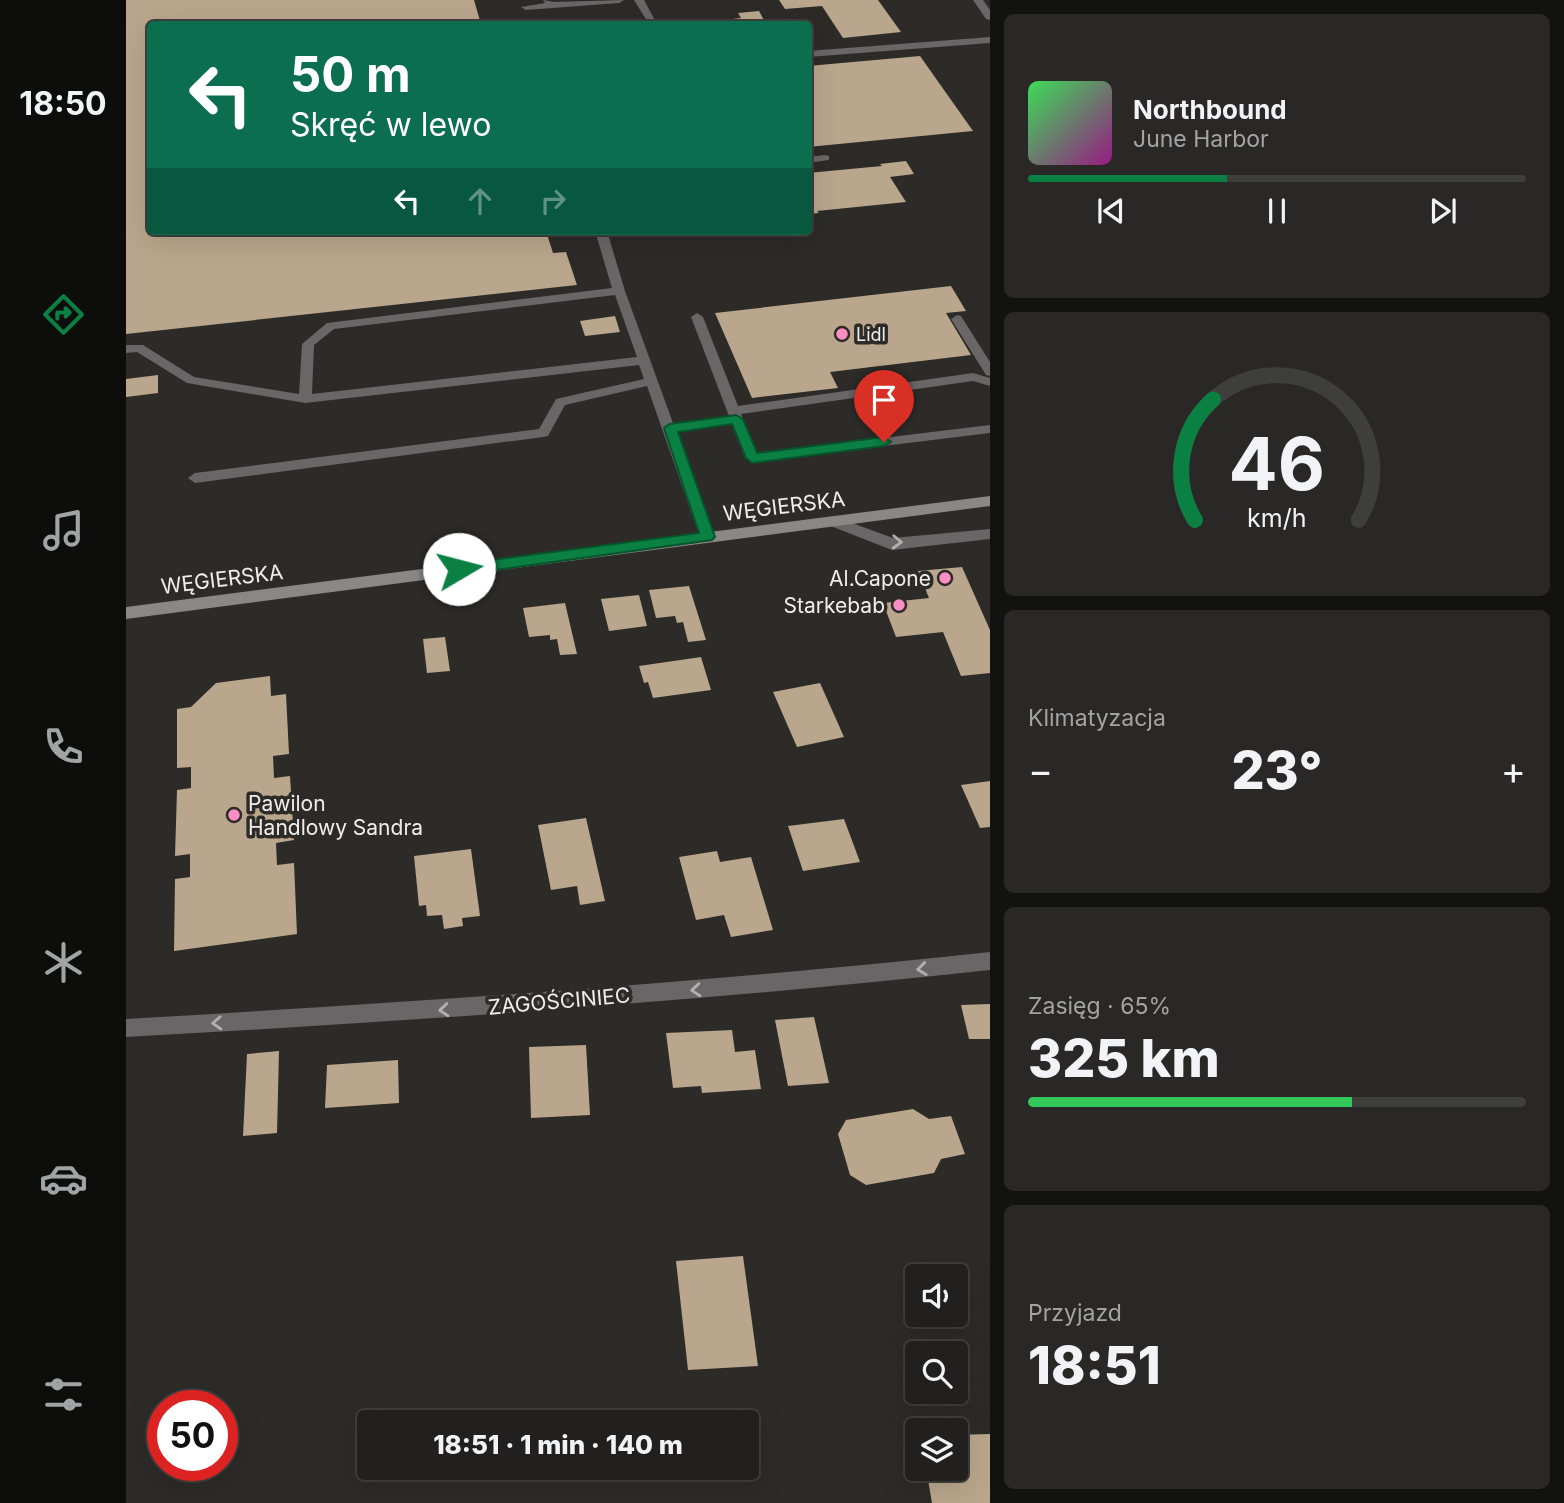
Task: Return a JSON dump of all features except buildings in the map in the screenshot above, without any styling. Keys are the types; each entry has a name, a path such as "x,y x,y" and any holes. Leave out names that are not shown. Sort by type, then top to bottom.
{"main road":[{"name":"WĘGIERSKA","path":"126,613 990,501"}],"street":[{"path":"978,0 990,18"},
{"path":"833,521 891,544 990,534"},
{"name":"ZAGOŚCINIEC","path":"126,1028 424,1012 835,979 990,961"}],"lane":[{"path":"526,8 550,3 619,0"},
{"path":"639,0 651,21"},
{"path":"812,54 985,41"},
{"path":"812,160 825,158"},
{"path":"602,235 619,291 708,537"},
{"path":"305,399 308,344 331,326 619,291"},
{"path":"696,317 752,458 990,429"},
{"path":"957,320 990,372"},
{"path":"126,349 139,348 191,380 305,399 645,360"},
{"path":"670,428 734,415 973,377 990,382"},
{"path":"195,478 543,433 561,402 652,381"}],"place":[{"name":"Lidl","path":"842,334"},
{"name":"Al.Capone","path":"945,578"},
{"name":"Starkebab","path":"899,605"},
{"name":"Pawilon Handlowy Sandra","path":"234,815"}],"route":[{"path":"459,569 708,537 670,428 736,419 752,458 884,442"}]}
